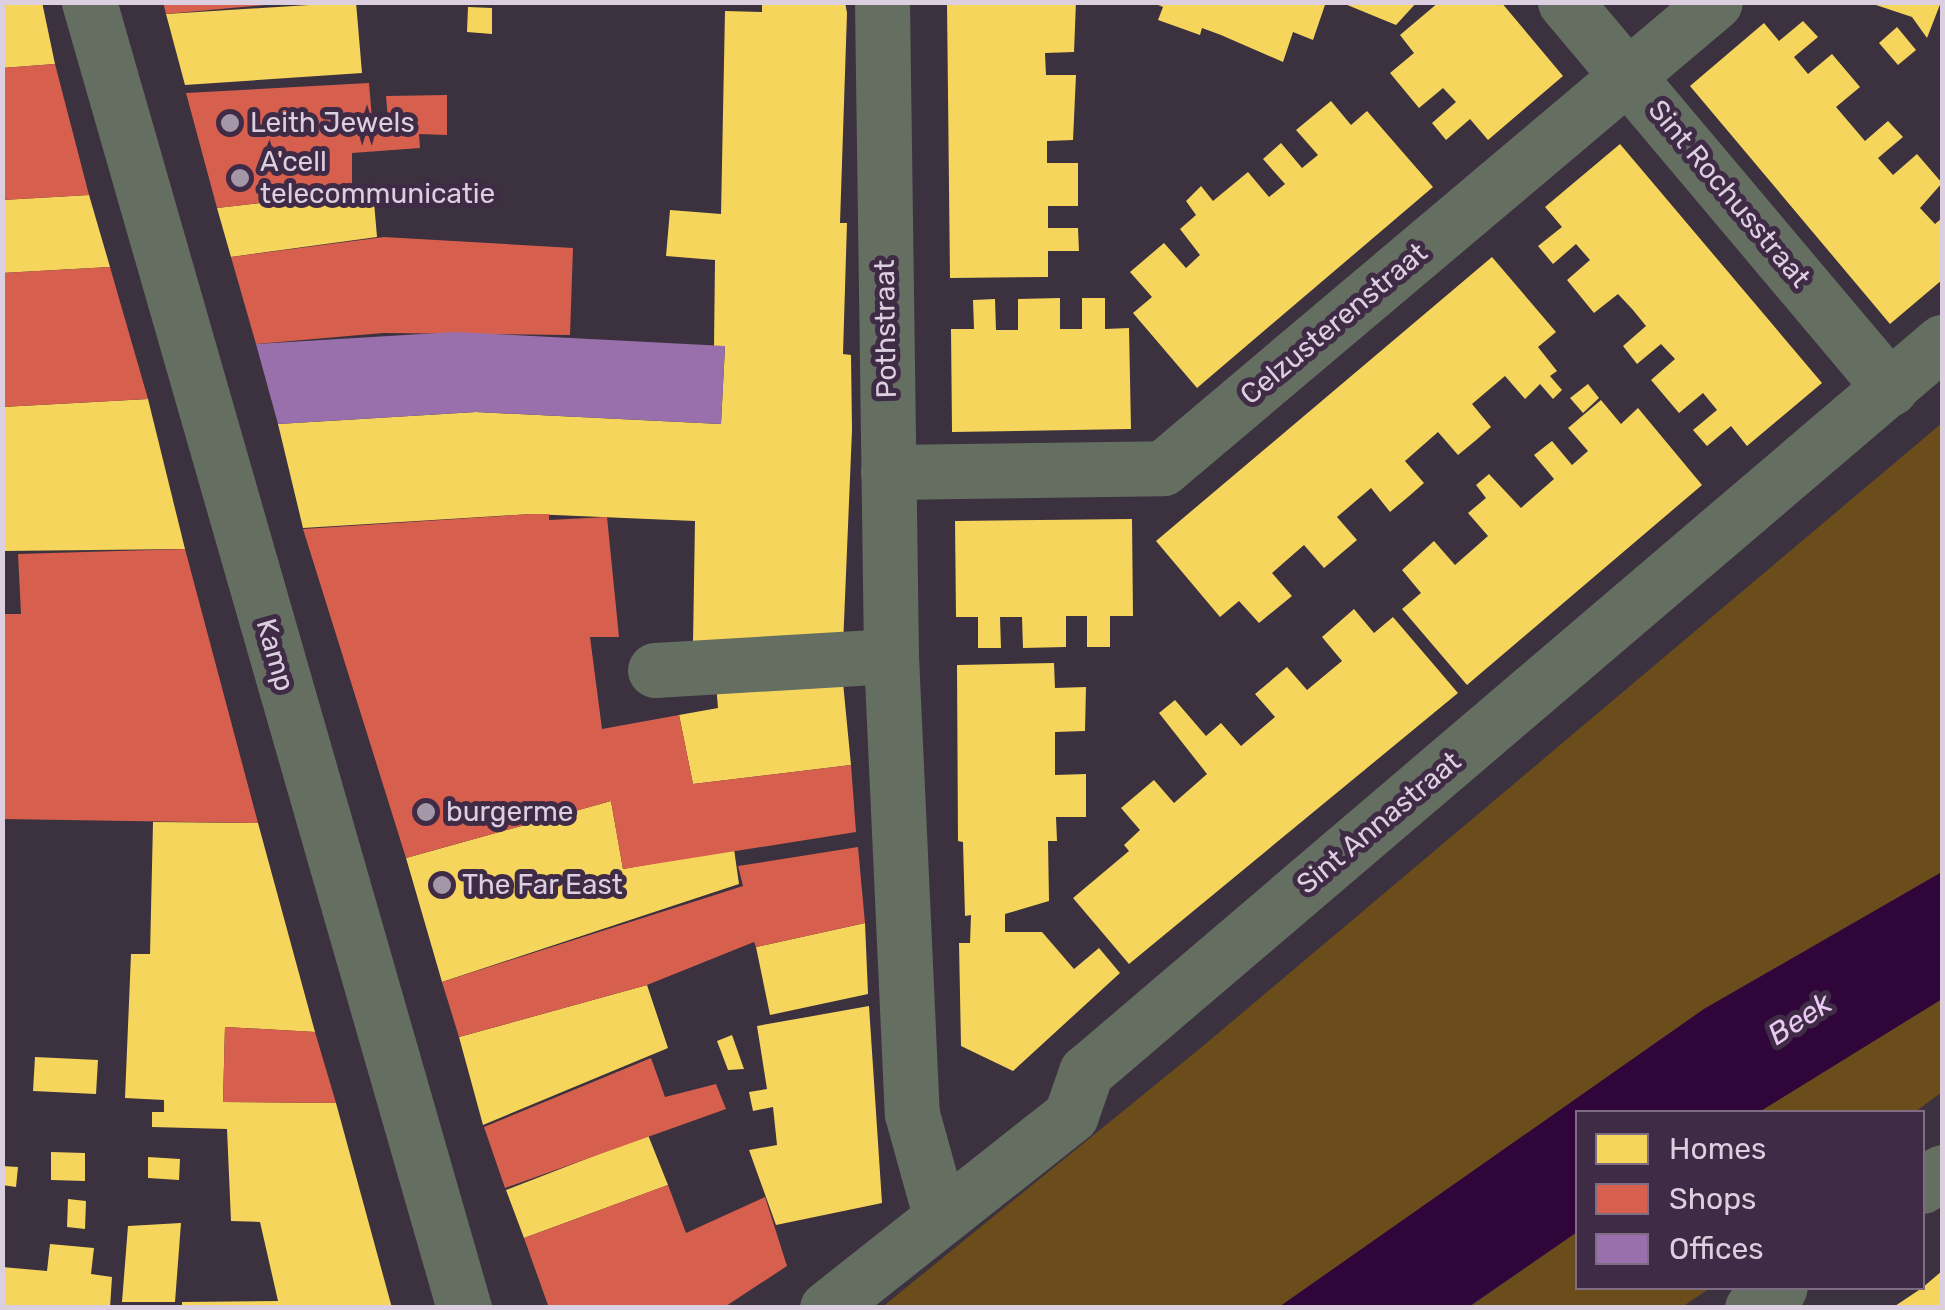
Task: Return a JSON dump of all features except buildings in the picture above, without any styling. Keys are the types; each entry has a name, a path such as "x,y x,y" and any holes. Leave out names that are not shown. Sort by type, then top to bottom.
{"street":[{"name":"Kamp","path":"89,2 464,1308"},
{"name":"Pothstraat","path":"882,2 891,656 912,1114 940,1215"},
{"name":"Sint Rochusstraat","path":"1565,2 1890,388"},
{"name":"Celzusterenstraat","path":"888,472 1163,468 1715,2"},
{"name":"Sint Annastraat","path":"826,1308 1071,1115 1086,1072 1942,342"},
{"path":"655,670 891,656"}],"shaded area":[{"path":"1942,423 1942,872 1704,1009 1279,1307 881,1308 1203,1046"},
{"path":"1942,999 1942,1092 1918,1110 1762,1110"},
{"path":"1575,1233 1575,1290 1707,1290 1682,1307 1468,1308"}],"water":[{"name":"Beek","path":"1942,872 1942,999 1762,1110 1575,1110 1575,1233 1468,1307 1279,1307 1704,1009"}],"place":[{"name":"Leith Jewels","path":"230,123"},
{"name":"A'cell telecommunicatie","path":"240,178"},
{"name":"burgerme","path":"426,812"},
{"name":"The Far East","path":"442,885"}]}
